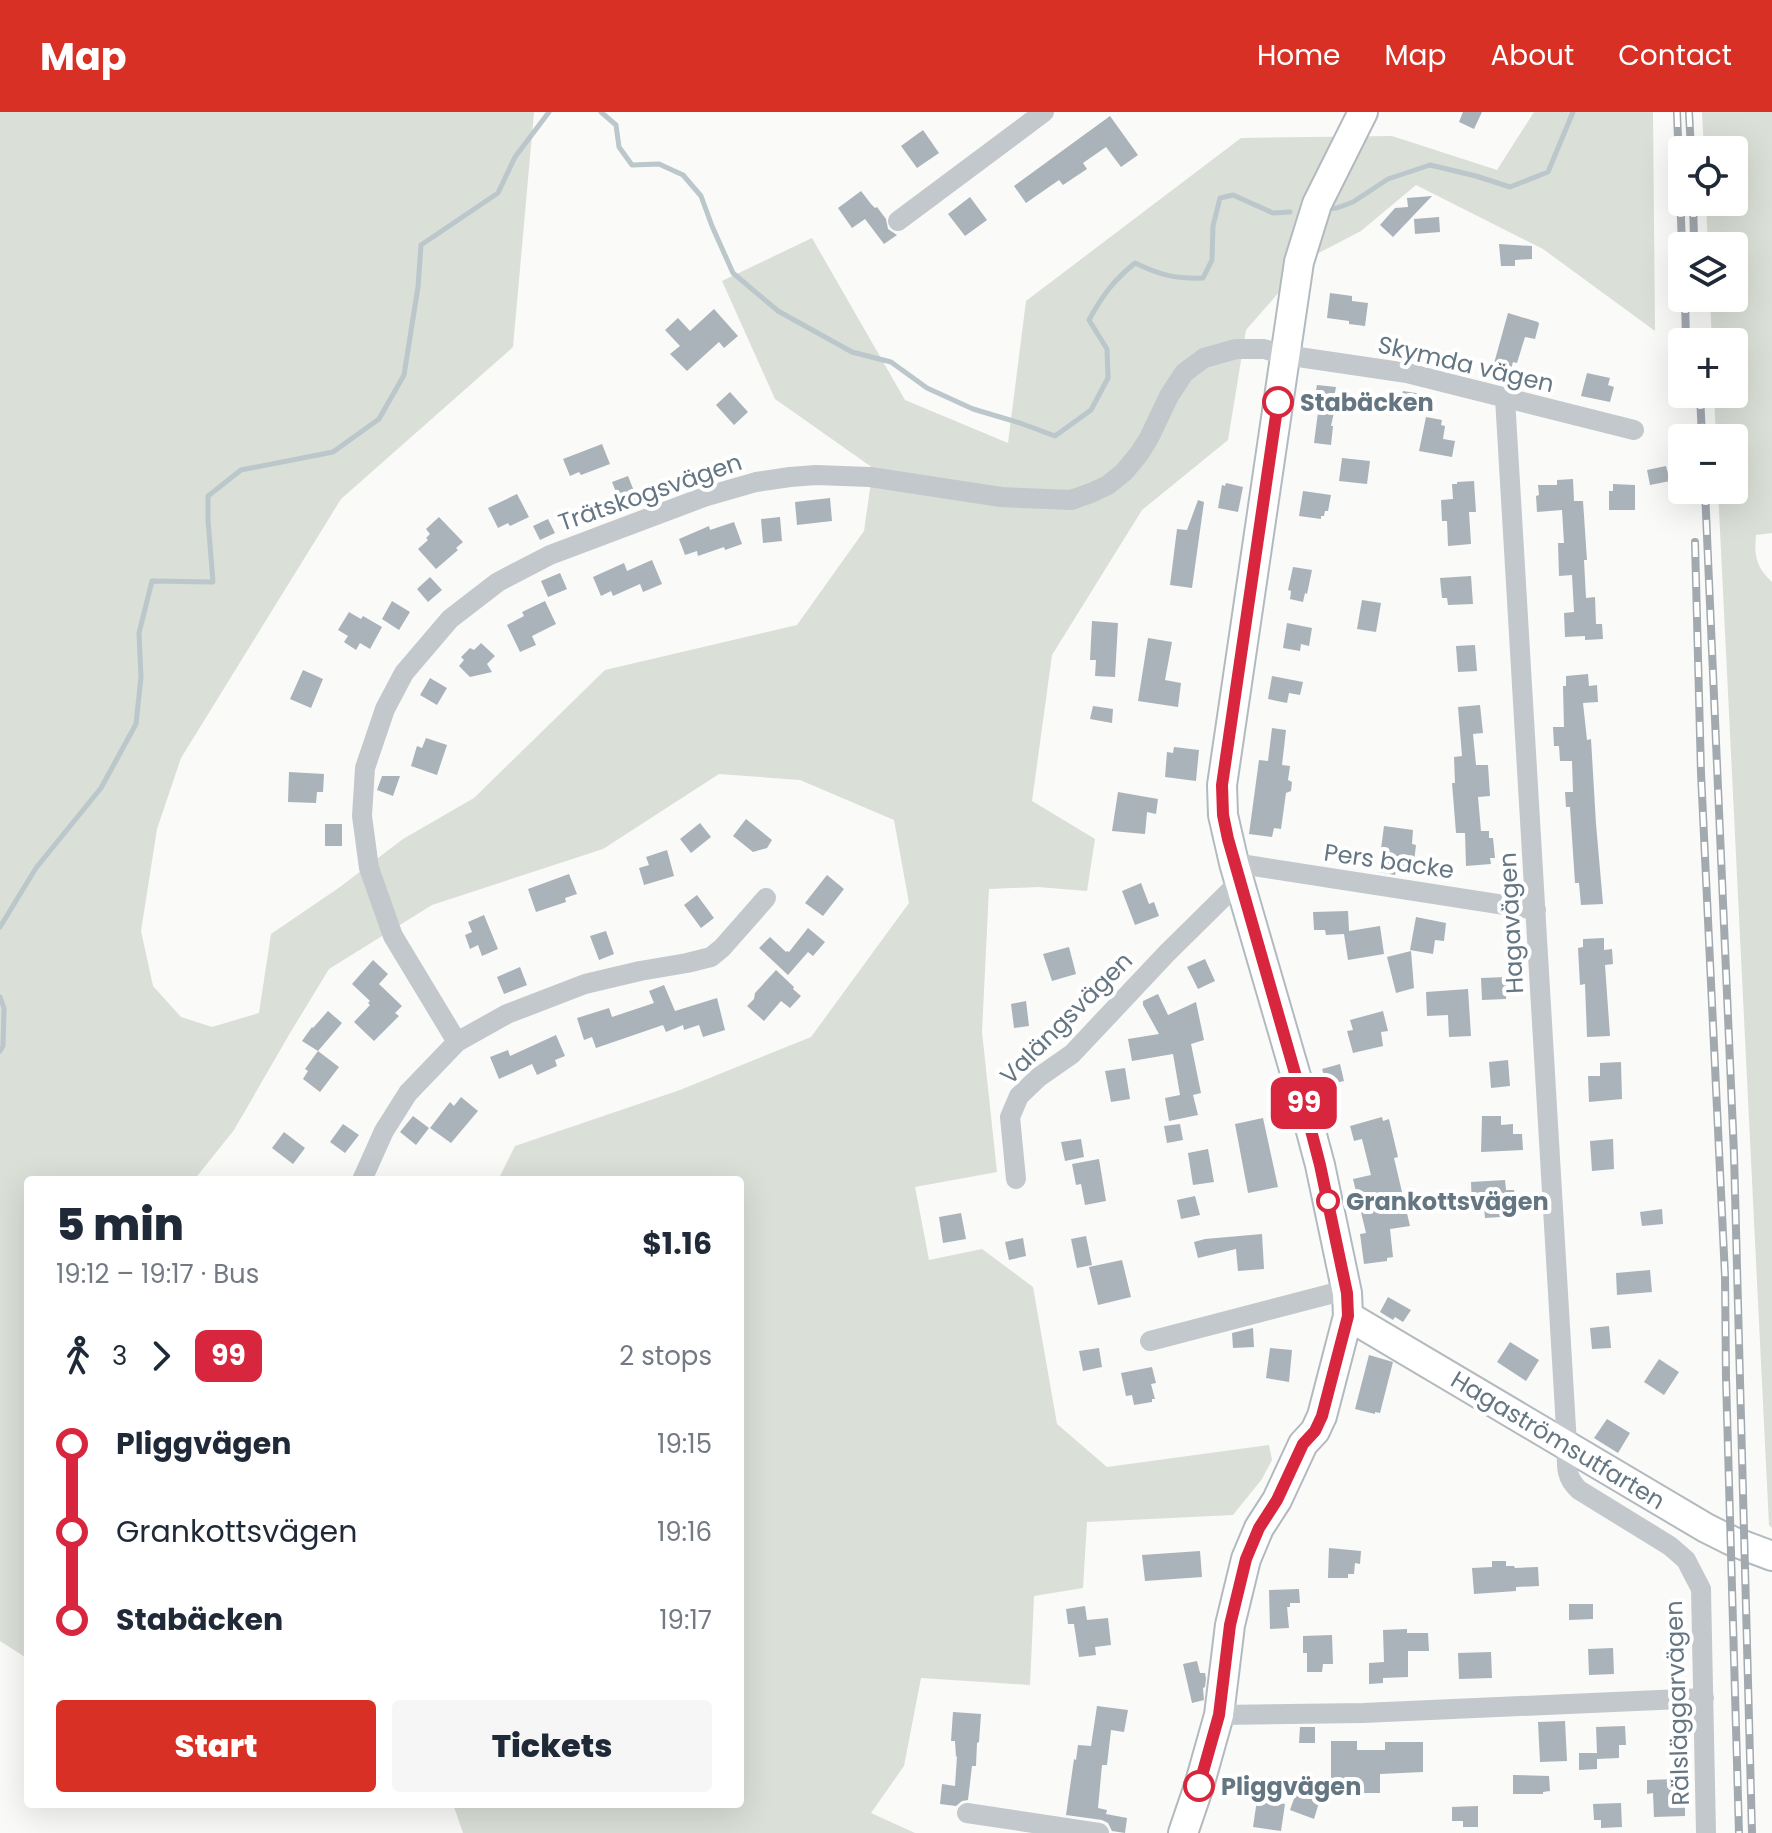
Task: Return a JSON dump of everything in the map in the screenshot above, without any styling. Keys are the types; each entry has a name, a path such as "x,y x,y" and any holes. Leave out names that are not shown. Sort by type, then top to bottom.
{"street":[{"path":"898,221 1044,112"},
{"path":"1183,1833 1219,1715 1230,1625 1246,1559 1303,1444 1315,1431 1322,1416 1347,1304 1320,1165 1237,872 1223,815 1222,785 1299,262 1317,204 1363,112"},
{"name":"Trätskogsvägen","path":"457,1042 393,936 369,868 362,816 365,768 385,709 404,673 450,619 498,582 550,555 704,497 756,482 790,477 870,477 1001,497 1071,500 1108,485 1124,472 1149,438 1184,373 1204,358 1245,349 1264,349 1285,355"},
{"name":"Skymda vägen","path":"1285,355 1407,373 1634,430"},
{"name":"Hagavägen","path":"1505,398 1567,1445"},
{"name":"Pers backe","path":"1237,872 1536,910"},
{"name":"Valängsvägen","path":"1016,1179 1010,1117 1019,1096 1039,1077 1072,1054 1167,953 1237,872"},
{"path":"364,1176 384,1131 408,1093 457,1042 507,1014 585,984 711,957 766,898"},
{"path":"1150,1341 1334,1293 1347,1304"},
{"name":"Hagaströmsutfarten","path":"1347,1304 1567,1445 1706,1528 1772,1556"},
{"name":"Rälsläggarvägen","path":"1567,1445 1569,1481 1670,1546 1686,1560 1701,1589 1706,1833"},
{"path":"1219,1715 1704,1698"},
{"path":"967,1813 1099,1833"}],"shaded area":[{"path":"0,112 534,112 513,347 341,499 181,758 157,829 141,931 153,986 181,1017 212,1027 259,1013 271,934 403,839 474,798 605,670 797,625 864,531 873,468 775,399 722,281 812,238 905,400 1008,443 1026,301 1241,138 1392,136 1497,170 1534,112 1653,112 1655,331 1543,249 1416,185 1361,231 1309,258 1246,330 1228,440 1142,510 1052,655 1032,801 1095,839 1087,891 1038,887 989,889 982,1032 997,1172 915,1187 929,1260 982,1249 1033,1287 1057,1424 1107,1467 1269,1445 1272,1460 1262,1479 1233,1515 1087,1522 1083,1588 1034,1596 1030,1685 921,1678 904,1766 871,1813 915,1833 463,1833 454,1808 744,1808 744,1176 500,1176 515,1146 680,1090 811,1037 909,903 894,820 800,780 719,774 603,849 432,905 329,969 234,1130 197,1176 24,1176 24,1656 0,1641"},
{"path":"1702,112 1772,112 1772,533 1756,535 1755,549 1759,566 1772,582 1772,1528 1769,1525 1719,504 1748,504 1748,424 1715,424 1715,408 1748,408 1748,328 1711,328 1711,312 1748,312 1748,232 1707,232 1707,216 1748,216 1748,136 1703,136"}],"building":[{"path":"1463,112 1482,112 1474,129 1459,122"},
{"path":"1110,116 1138,155 1121,167 1106,147 1083,163 1087,169 1063,185 1059,180 1026,203 1014,186"},
{"path":"923,130 939,153 917,168 901,146"},
{"path":"861,191 886,219 888,229 897,235 884,244 865,219 852,228 838,208"},
{"path":"1432,196 1393,237 1380,225 1395,208 1408,207 1407,198"},
{"path":"970,197 987,220 965,236 948,214"},
{"path":"1439,217 1440,232 1415,234 1414,219"},
{"path":"1499,244 1532,246 1532,259 1515,260 1515,266 1501,266"},
{"path":"1330,293 1352,296 1352,301 1368,303 1365,326 1327,318"},
{"path":"714,309 738,336 724,348 719,342 687,371 670,354 680,346 665,330 678,318 690,331"},
{"path":"1508,313 1539,324 1535,339 1525,337 1517,363 1513,362 1510,372 1493,367"},
{"path":"1587,373 1610,378 1608,385 1614,387 1610,402 1581,396"},
{"path":"1317,385 1336,387 1331,445 1314,443 1318,412 1312,411"},
{"path":"1403,391 1428,395 1425,414 1399,410"},
{"path":"730,392 748,412 734,425 716,405"},
{"path":"1426,417 1442,420 1441,425 1445,426 1443,439 1455,441 1452,457 1419,451"},
{"path":"602,444 610,464 570,476 563,459"},
{"path":"1342,458 1370,461 1367,484 1339,481"},
{"path":"1666,466 1668,481 1650,485 1647,470"},
{"path":"628,476 638,501 622,507 612,482"},
{"path":"1573,479 1574,501 1583,501 1586,598 1595,597 1596,624 1602,624 1603,639 1565,637 1564,613 1574,612 1572,575 1559,576 1558,543 1564,543 1562,510 1537,512 1538,485 1557,485 1557,480"},
{"path":"1474,481 1476,512 1469,512 1471,544 1448,546 1447,521 1442,521 1441,500 1453,499 1452,484"},
{"path":"1613,484 1635,485 1635,510 1609,510 1609,491 1613,491"},
{"path":"1222,485 1243,487 1238,512 1218,508"},
{"path":"1303,491 1331,495 1328,511 1321,519 1299,516"},
{"path":"517,494 529,517 498,528 488,508"},
{"path":"830,498 832,521 797,525 795,502"},
{"path":"1198,500 1204,502 1192,588 1170,585 1177,529 1187,530"},
{"path":"439,517 463,542 436,569 418,549 428,540 426,538 430,534 426,529"},
{"path":"780,517 782,541 763,543 761,519"},
{"path":"548,519 555,533 540,540 533,526"},
{"path":"734,522 742,544 698,556 697,551 685,555 679,539 709,526 710,530"},
{"path":"652,560 662,584 643,592 640,584 613,596 611,591 601,596 593,577 624,563 627,571"},
{"path":"1293,567 1312,570 1303,602 1290,599 1291,591 1288,590"},
{"path":"560,573 567,589 548,597 541,581"},
{"path":"1471,576 1473,604 1448,605 1447,598 1442,598 1440,578"},
{"path":"430,577 442,590 428,602 417,589"},
{"path":"1362,600 1381,603 1376,632 1357,629"},
{"path":"392,601 410,612 399,630 382,619"},
{"path":"545,601 556,624 532,636 536,645 520,652 507,625 524,616 522,612"},
{"path":"349,612 382,627 370,649 360,643 356,650 344,642 348,636 338,630"},
{"path":"1092,621 1118,623 1115,677 1095,676 1096,660 1090,660"},
{"path":"1287,623 1312,628 1309,646 1301,644 1300,651 1283,648"},
{"path":"1148,638 1172,642 1165,680 1181,683 1178,707 1138,701"},
{"path":"481,643 495,656 487,664 492,672 470,677 459,666 464,660 461,657"},
{"path":"1475,645 1477,671 1458,672 1456,646"},
{"path":"303,670 323,679 311,708 290,699"},
{"path":"1588,674 1589,686 1597,685 1598,702 1583,703 1587,740 1591,739 1603,904 1581,905 1579,883 1575,883 1570,807 1566,807 1565,792 1573,792 1572,761 1560,761 1559,746 1554,746 1553,727 1564,727 1563,686 1566,686 1566,676"},
{"path":"1272,676 1303,682 1300,695 1289,693 1287,703 1268,699"},
{"path":"430,678 447,688 437,705 420,695"},
{"path":"1480,705 1483,733 1473,734 1476,765 1488,765 1490,796 1478,797 1481,831 1489,831 1489,838 1493,838 1495,858 1490,858 1491,864 1466,866 1465,833 1456,833 1452,783 1455,783 1454,757 1462,756 1458,707"},
{"path":"1093,706 1113,709 1112,723 1090,719"},
{"path":"1272,728 1286,730 1282,765 1290,766 1288,780 1292,782 1291,791 1286,793 1281,829 1274,828 1272,837 1249,834 1259,760 1268,761"},
{"path":"426,738 447,745 437,775 411,766 417,746 422,748"},
{"path":"1174,747 1199,750 1196,781 1165,777 1167,752 1173,753"},
{"path":"289,772 324,774 323,792 317,792 316,803 288,802"},
{"path":"382,776 400,776 393,796 377,790"},
{"path":"1118,792 1158,799 1156,814 1147,812 1145,834 1112,831"},
{"path":"746,819 772,840 767,848 753,852 733,836"},
{"path":"700,823 711,837 691,853 680,839"},
{"path":"325,824 342,824 342,846 325,846"},
{"path":"1384,826 1413,830 1412,844 1416,845 1414,862 1409,861 1408,867 1397,865 1395,875 1378,872"},
{"path":"667,850 674,876 644,885 639,868 649,865 646,857"},
{"path":"569,874 577,894 565,898 566,902 536,912 528,889"},
{"path":"827,875 844,889 823,916 805,903"},
{"path":"1141,883 1149,904 1154,902 1159,916 1135,925 1122,891"},
{"path":"697,895 714,918 701,928 684,905"},
{"path":"1348,911 1349,931 1380,926 1384,954 1348,960 1344,934 1326,935 1325,930 1314,930 1313,912"},
{"path":"484,915 498,949 482,956 478,945 470,949 465,935 472,932 468,922"},
{"path":"1416,917 1446,923 1444,941 1435,940 1433,954 1410,950"},
{"path":"808,928 825,942 813,956 808,952 788,975 759,948 770,937 789,952"},
{"path":"606,931 614,954 599,960 590,936"},
{"path":"1604,938 1604,950 1612,949 1613,964 1605,965 1610,1036 1587,1037 1585,984 1580,985 1578,948 1583,947 1583,939"},
{"path":"1069,947 1076,974 1052,981 1043,954"},
{"path":"1411,951 1414,988 1396,993 1387,957"},
{"path":"1205,959 1215,981 1198,989 1187,967"},
{"path":"373,960 388,974 379,984 402,1006 395,1013 399,1016 374,1041 354,1022 370,1005 370,1001 352,984"},
{"path":"520,967 527,985 504,994 497,977"},
{"path":"776,970 801,996 790,1008 781,1001 764,1021 747,1006"},
{"path":"1506,977 1506,999 1482,1000 1481,978"},
{"path":"664,985 675,1011 717,998 725,1030 703,1037 699,1025 684,1030 683,1025 666,1032 663,1025 596,1048 592,1037 584,1040 577,1018 609,1008 612,1017 654,1003 649,991"},
{"path":"1468,989 1471,1036 1449,1037 1448,1015 1427,1016 1426,992"},
{"path":"1158,994 1168,1015 1196,1002 1204,1040 1191,1044 1201,1093 1193,1095 1198,1115 1169,1121 1165,1098 1180,1095 1173,1054 1132,1061 1128,1039 1159,1034 1143,1005 1143,1001"},
{"path":"1026,1001 1029,1026 1014,1028 1011,1004"},
{"path":"328,1011 342,1023 318,1051 302,1041"},
{"path":"1383,1011 1388,1031 1381,1032 1383,1046 1353,1053 1347,1031 1353,1030 1350,1020"},
{"path":"556,1035 565,1056 555,1060 557,1066 537,1075 532,1064 499,1079 490,1057 508,1050 510,1056"},
{"path":"318,1051 339,1067 320,1092 303,1079 308,1071 305,1069"},
{"path":"1508,1060 1510,1086 1491,1088 1489,1062"},
{"path":"1621,1062 1622,1099 1589,1102 1588,1076 1600,1076 1600,1063"},
{"path":"1340,1064 1344,1081 1327,1085 1322,1069"},
{"path":"1125,1068 1130,1099 1111,1102 1105,1071"},
{"path":"461,1097 478,1111 451,1143 430,1128 450,1102 454,1106"},
{"path":"413,1116 429,1128 416,1145 400,1132"},
{"path":"1482,1116 1501,1116 1501,1125 1513,1124 1513,1134 1522,1134 1523,1150 1481,1152"},
{"path":"1382,1117 1383,1121 1389,1119 1398,1157 1394,1158 1410,1226 1390,1229 1393,1257 1387,1258 1387,1261 1364,1264 1360,1234 1366,1233 1353,1179 1371,1175 1362,1139 1354,1141 1350,1126"},
{"path":"1263,1118 1278,1187 1248,1193 1235,1124"},
{"path":"343,1124 359,1135 345,1153 330,1142"},
{"path":"1180,1124 1183,1140 1167,1143 1164,1126"},
{"path":"284,1132 305,1148 293,1164 272,1148"},
{"path":"1081,1139 1084,1157 1065,1161 1061,1142"},
{"path":"1613,1139 1614,1169 1592,1171 1590,1141"},
{"path":"1208,1149 1214,1182 1193,1185 1188,1153"},
{"path":"1099,1159 1106,1201 1085,1205 1081,1184 1076,1185 1072,1164"},
{"path":"1505,1180 1506,1190 1514,1190 1517,1196 1518,1216 1485,1218 1484,1207 1472,1208 1471,1182"},
{"path":"1195,1196 1200,1215 1181,1219 1177,1200"},
{"path":"1662,1209 1663,1224 1642,1226 1640,1212"},
{"path":"961,1213 966,1239 943,1243 939,1217"},
{"path":"1262,1234 1264,1269 1238,1271 1236,1249 1198,1258 1194,1242 1205,1239"},
{"path":"1086,1236 1092,1265 1077,1268 1071,1239"},
{"path":"1023,1238 1026,1256 1009,1260 1005,1242"},
{"path":"1122,1260 1131,1297 1098,1305 1089,1267"},
{"path":"1650,1270 1652,1292 1617,1295 1616,1273"},
{"path":"1388,1297 1411,1310 1403,1322 1380,1312"},
{"path":"1609,1326 1611,1348 1592,1349 1590,1328"},
{"path":"1253,1328 1254,1347 1233,1348 1232,1333"},
{"path":"1510,1342 1539,1360 1526,1381 1497,1362"},
{"path":"1099,1348 1102,1367 1083,1371 1079,1351"},
{"path":"1270,1348 1292,1350 1289,1382 1266,1378"},
{"path":"1369,1355 1393,1362 1380,1413 1375,1414 1355,1409"},
{"path":"1659,1359 1679,1372 1664,1395 1644,1382"},
{"path":"1152,1367 1156,1383 1151,1384 1155,1399 1134,1405 1132,1395 1126,1396 1121,1373"},
{"path":"1607,1419 1630,1433 1618,1453 1594,1438"},
{"path":"1329,1548 1361,1551 1360,1564 1355,1563 1354,1574 1348,1574 1348,1578 1328,1578"},
{"path":"1200,1551 1202,1577 1145,1581 1142,1555"},
{"path":"1492,1561 1506,1561 1506,1566 1515,1568 1538,1567 1539,1586 1474,1594 1472,1568 1492,1567"},
{"path":"1299,1589 1300,1603 1290,1603 1287,1607 1289,1628 1270,1629 1269,1590"},
{"path":"1569,1604 1593,1604 1593,1619 1569,1620"},
{"path":"1085,1606 1087,1620 1108,1618 1111,1645 1095,1647 1096,1655 1079,1657 1074,1624 1068,1624 1066,1609"},
{"path":"1407,1629 1407,1633 1428,1633 1429,1651 1408,1651 1408,1677 1383,1678 1383,1683 1369,1684 1369,1663 1384,1662 1383,1630"},
{"path":"1332,1635 1333,1664 1323,1664 1322,1672 1307,1672 1303,1636"},
{"path":"1613,1648 1614,1674 1589,1675 1588,1649"},
{"path":"1491,1652 1492,1678 1459,1679 1458,1653"},
{"path":"1197,1661 1200,1673 1205,1673 1204,1700 1192,1703 1183,1664"},
{"path":"1097,1706 1128,1710 1124,1732 1111,1730 1107,1765 1102,1765 1098,1808 1107,1810 1106,1814 1127,1818 1125,1833 1112,1831 1108,1823 1102,1820 1066,1815 1074,1759 1078,1745 1091,1746"},
{"path":"953,1712 981,1714 976,1766 972,1766 968,1800 956,1806 940,1804 942,1784 955,1786 957,1756 955,1741 951,1741"},
{"path":"1565,1721 1567,1761 1540,1762 1538,1722"},
{"path":"1625,1726 1626,1745 1619,1745 1619,1758 1597,1759 1597,1769 1579,1770 1579,1753 1597,1753 1596,1727"},
{"path":"1300,1727 1315,1727 1315,1743 1299,1743"},
{"path":"1331,1741 1357,1741 1357,1750 1385,1750 1385,1742 1423,1742 1423,1772 1380,1774 1380,1793 1352,1793 1352,1797 1321,1796 1314,1819 1290,1810 1298,1787 1321,1788 1320,1781 1331,1781"},
{"path":"1513,1775 1549,1776 1550,1791 1543,1794 1513,1794"},
{"path":"1676,1779 1677,1802 1685,1802 1685,1816 1654,1817 1653,1793 1647,1794 1647,1780"},
{"path":"1257,1800 1285,1804 1281,1831 1253,1827"},
{"path":"1621,1803 1622,1827 1601,1828 1601,1820 1594,1820 1593,1804"},
{"path":"1478,1806 1478,1827 1463,1827 1463,1821 1452,1821 1452,1807"}],"waterway":[{"name":"Stabäcken","path":"0,927 36,868 101,788 136,724 141,677 139,633 152,581 213,582 208,496 241,470 333,452 379,419 404,375 418,287 421,245 498,193 515,157 549,112"},
{"name":"Stabäcken","path":"601,112 616,125 619,147 632,165 659,164 683,175 701,196 733,273 778,311 852,352 891,362 927,388 973,409 1055,436 1091,410 1108,378 1107,349 1089,320 1120,276 1135,263 1168,275 1203,278 1212,260 1213,226 1220,198 1233,195 1273,213 1290,212"},
{"name":"Stabäcken","path":"1326,209 1353,202 1388,179 1430,165 1510,187 1548,172 1573,112"},
{"name":"Stabäcken","path":"0,997 4,1008 3,1046 0,1051"}],"railway":[{"path":"1677,112 1681,232"},
{"path":"1689,112 1690,136"},
{"path":"1693,216 1694,232"},
{"path":"1685,312 1686,328"},
{"path":"1701,408 1701,424"},
{"path":"1706,504 1734,1154 1752,1833"},
{"path":"1695,542 1701,773 1725,1276 1739,1833"}],"bus line":[{"name":"99","path":"1199,1786 1219,1715 1230,1625 1246,1559 1303,1444 1315,1431 1322,1416 1348,1316 1347,1293 1320,1165 1239,882 1223,815 1222,785 1278,402"}],"place":[{"name":"Stabäcken","path":"1278,402"},
{"name":"Grankottsvägen","path":"1328,1201"},
{"name":"Pliggvägen","path":"1199,1786"}]}
